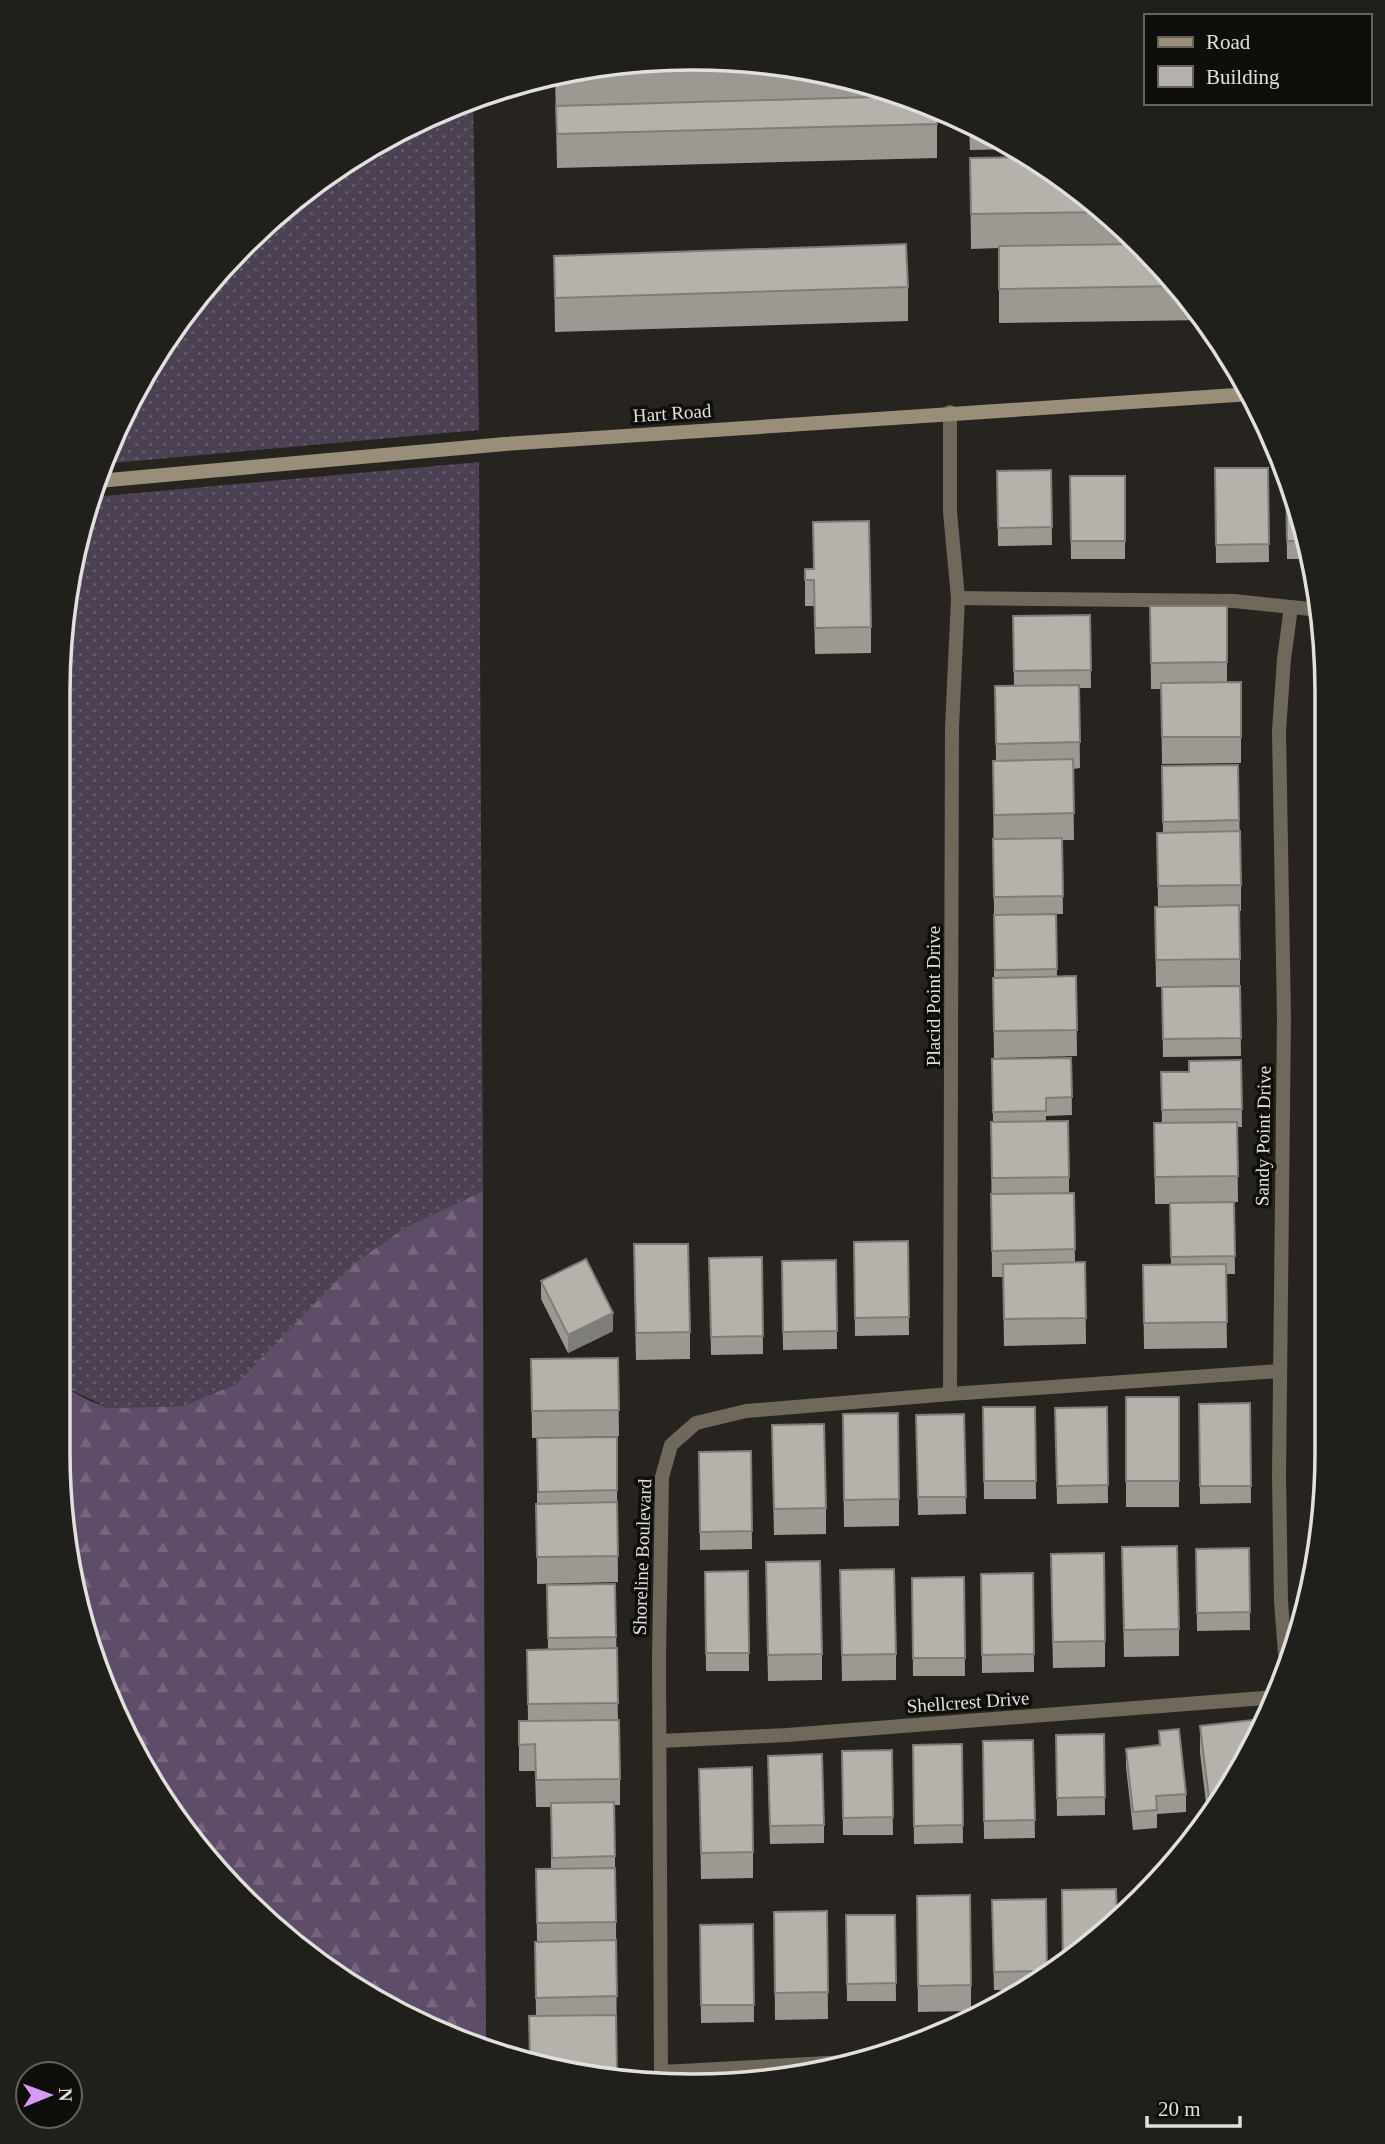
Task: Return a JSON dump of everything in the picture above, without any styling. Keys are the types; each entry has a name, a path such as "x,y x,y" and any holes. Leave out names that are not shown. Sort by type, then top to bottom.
{"street":[{"name":"Hart Road","path":"107,480 505,443 1239,395"},
{"name":"Placid Point Drive","path":"950,412 950,512 958,598 952,728 950,1394"},
{"path":"958,598 1234,601 1310,609"},
{"name":"Sandy Point Drive","path":"1284,1644 1281,1601 1280,1371 1284,1017 1279,731 1291,607"},
{"name":"Shoreline Boulevard","path":"662,2073 659,1659 662,1477 671,1445 696,1423 746,1411 1280,1371"},
{"name":"Shellcrest Drive","path":"660,1741 787,1735 1264,1698"},
{"path":"704,2074 783,2067"}],"shaded area":[{"path":"473,110 479,430 114,463 153,381 175,347 224,282 252,252 314,199 381,153"},
{"path":"479,462 483,1191 406,1227 353,1264 236,1384 183,1406 109,1408 70,1390 71,652 82,571 102,496"}],"green space":[{"path":"483,1191 486,2039 417,2010 347,1969 282,1920 224,1862 153,1763 117,1690 91,1613 75,1533 71,1492 70,1390 109,1408 183,1406 236,1384 353,1264 406,1227"}],"building":[{"path":"873,97 931,117 937,120 937,124 557,134 556,106"},
{"path":"1011,157 1088,212 971,214 970,158"},
{"path":"906,244 908,287 555,298 554,256"},
{"path":"1125,244 1164,286 999,289 999,246"},
{"path":"1215,468 1268,468 1269,544 1216,545"},
{"path":"1051,470 1052,527 998,528 997,471"},
{"path":"1070,476 1125,476 1125,541 1071,541"},
{"path":"1286,507 1296,541 1287,541"},
{"path":"869,521 871,627 815,628 814,580 805,580 805,569 814,569 813,522"},
{"path":"1150,606 1227,606 1227,662 1151,663"},
{"path":"1090,615 1091,670 1014,671 1013,616"},
{"path":"1241,682 1241,737 1162,737 1161,683"},
{"path":"1079,685 1080,742 996,744 995,686"},
{"path":"1073,759 1074,813 994,815 993,761"},
{"path":"1238,765 1239,820 1163,822 1162,766"},
{"path":"1240,831 1241,885 1158,886 1157,833"},
{"path":"1062,838 1063,896 994,897 993,839"},
{"path":"1239,905 1240,959 1156,960 1155,907"},
{"path":"1056,914 1057,969 995,970 994,915"},
{"path":"1076,976 1077,1030 994,1031 993,978"},
{"path":"1240,986 1241,1038 1163,1039 1162,987"},
{"path":"1071,1058 1072,1097 1046,1098 1046,1111 993,1112 992,1059"},
{"path":"1241,1060 1242,1109 1162,1110 1161,1072 1189,1072 1189,1061"},
{"path":"1068,1121 1069,1177 992,1178 991,1122"},
{"path":"1237,1122 1238,1176 1155,1177 1154,1123"},
{"path":"1074,1193 1075,1249 992,1251 991,1194"},
{"path":"1234,1202 1235,1256 1171,1257 1170,1203"},
{"path":"908,1241 909,1317 855,1318 854,1242"},
{"path":"634,1244 688,1244 690,1332 636,1333"},
{"path":"762,1257 763,1336 711,1337 709,1258"},
{"path":"586,1259 613,1313 568,1335 541,1281"},
{"path":"836,1260 837,1331 783,1332 782,1261"},
{"path":"1085,1262 1086,1318 1004,1319 1003,1264"},
{"path":"1226,1264 1227,1322 1144,1323 1143,1265"},
{"path":"618,1358 619,1410 532,1411 531,1359"},
{"path":"1126,1397 1179,1397 1179,1481 1126,1481"},
{"path":"1250,1403 1251,1486 1200,1486 1199,1404"},
{"path":"983,1407 1035,1407 1036,1481 984,1481"},
{"path":"1107,1407 1108,1485 1057,1486 1055,1408"},
{"path":"898,1413 899,1499 844,1500 843,1414"},
{"path":"964,1414 966,1497 918,1497 916,1415"},
{"path":"824,1424 826,1508 774,1509 772,1425"},
{"path":"617,1437 617,1490 538,1492 537,1438"},
{"path":"751,1451 752,1531 700,1532 699,1452"},
{"path":"617,1502 618,1556 537,1557 536,1504"},
{"path":"1177,1546 1179,1629 1124,1630 1122,1547"},
{"path":"1249,1548 1250,1612 1197,1613 1196,1549"},
{"path":"1104,1553 1105,1641 1053,1642 1051,1554"},
{"path":"820,1561 822,1654 768,1655 766,1562"},
{"path":"894,1569 896,1654 842,1655 840,1570"},
{"path":"748,1571 749,1653 706,1653 705,1572"},
{"path":"1033,1573 1034,1654 982,1655 981,1574"},
{"path":"964,1577 965,1658 913,1658 912,1578"},
{"path":"615,1584 616,1637 548,1638 547,1585"},
{"path":"617,1648 618,1703 528,1704 527,1650"},
{"path":"619,1720 620,1779 536,1780 535,1744 519,1745 519,1721"},
{"path":"1252,1720 1252,1724 1209,1798 1200,1726"},
{"path":"1179,1729 1186,1794 1156,1796 1157,1810 1133,1812 1126,1749 1160,1745 1159,1731"},
{"path":"1104,1734 1105,1797 1057,1798 1056,1735"},
{"path":"1033,1740 1035,1820 984,1821 983,1741"},
{"path":"962,1744 963,1825 914,1826 913,1745"},
{"path":"892,1750 893,1817 843,1818 842,1751"},
{"path":"822,1754 824,1825 770,1826 768,1756"},
{"path":"752,1767 753,1852 701,1853 699,1769"},
{"path":"614,1802 615,1856 552,1858 551,1803"},
{"path":"615,1868 616,1922 537,1923 536,1869"},
{"path":"1116,1889 1117,1907 1063,1951 1062,1890"},
{"path":"970,1895 971,1985 918,1986 917,1896"},
{"path":"1046,1899 1047,1963 1035,1971 994,1972 992,1900"},
{"path":"827,1911 828,1992 775,1993 774,1912"},
{"path":"846,1915 895,1915 896,1983 847,1984"},
{"path":"753,1924 754,2005 701,2005 700,1925"},
{"path":"616,1940 617,1996 536,1998 535,1942"},
{"path":"616,2015 617,2070 530,2053 529,2016"}]}
